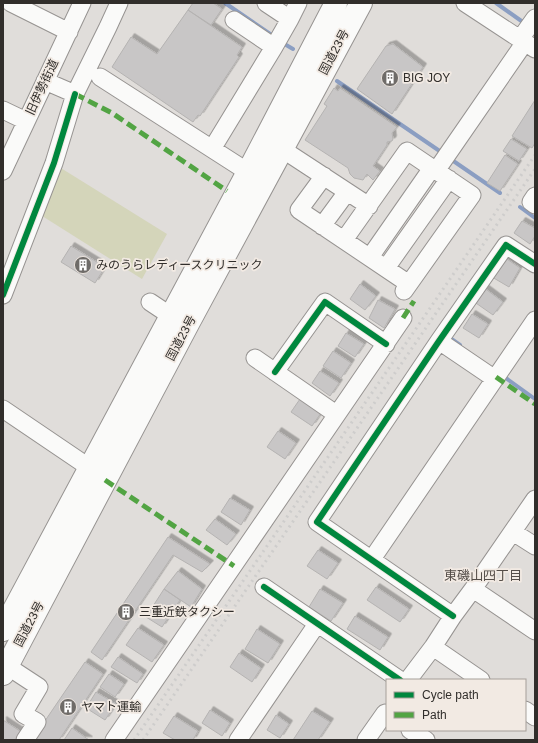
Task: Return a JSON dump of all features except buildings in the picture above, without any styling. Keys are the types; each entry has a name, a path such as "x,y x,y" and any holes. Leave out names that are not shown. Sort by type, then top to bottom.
{"highway":[{"name":"国道23号","path":"3,630 248,172 336,3"},
{"name":"国道23号","path":"5,670 361,3"}],"street":[{"path":"12,3 69,32"},
{"name":"旧伊勢街道","path":"4,168 82,3"},
{"path":"5,285 54,163 75,94 108,27 118,3"},
{"path":"266,3 290,19"},
{"path":"212,148 278,42 298,3"},
{"path":"466,3 527,44"},
{"path":"370,257 442,166 527,44 535,18"},
{"path":"234,20 278,42"},
{"path":"100,77 248,172"},
{"path":"44,81 75,94"},
{"path":"3,110 26,121"},
{"path":"282,150 369,206"},
{"path":"324,176 299,210 322,226 386,268 407,287 472,195 442,166 407,151 344,240"},
{"path":"386,268 442,166"},
{"path":"322,226 347,192"},
{"path":"535,196 531,202 535,205"},
{"path":"453,616 317,522 439,341 506,245 535,264"},
{"path":"150,302 171,316"},
{"path":"275,372 325,302 386,344"},
{"path":"114,740 403,318"},
{"path":"372,559 535,320"},
{"path":"439,341 498,375"},
{"path":"255,358 336,414"},
{"path":"3,409 90,468"},
{"path":"409,679 473,590 535,499"},
{"path":"513,532 535,546"},
{"path":"264,587 399,679"},
{"path":"473,590 535,631"},
{"path":"238,740 317,624"},
{"path":"433,647 481,679"},
{"path":"5,670 40,687 23,714 37,722 26,740"},
{"path":"526,711 535,716"},
{"path":"366,740 385,713 386,714"},
{"path":"412,731 426,740"}],"green space":[{"path":"56,165 167,234 142,279 39,214"}],"waterway":[{"path":"225,3 276,38"},
{"path":"496,3 527,25"},
{"path":"281,42 293,49"},
{"path":"337,81 444,154"},
{"path":"449,158 500,193"},
{"path":"520,207 535,218"},
{"path":"450,338 460,345"},
{"path":"503,376 535,399"}],"railway":[{"path":"134,740 535,155"},
{"path":"143,740 535,169"}],"marked path":[{"path":"75,94 112,113 227,191"},
{"path":"403,318 414,301"},
{"path":"496,377 535,404"},
{"path":"105,480 234,566"}],"cycle path":[{"path":"3,295 54,163 75,94"},
{"path":"453,616 317,522 439,341 506,245 535,264"},
{"path":"275,372 325,302 386,344"},
{"path":"264,587 399,679"}],"place":[{"name":"BIG JOY","path":"390,78"},
{"name":"みのうらレディースクリニック","path":"83,265"},
{"name":"三重近鉄タクシー","path":"126,612"},
{"name":"ヤマト運輸","path":"68,707"}],"district":[{"name":"東磯山四丁目","path":"483,575"}]}
